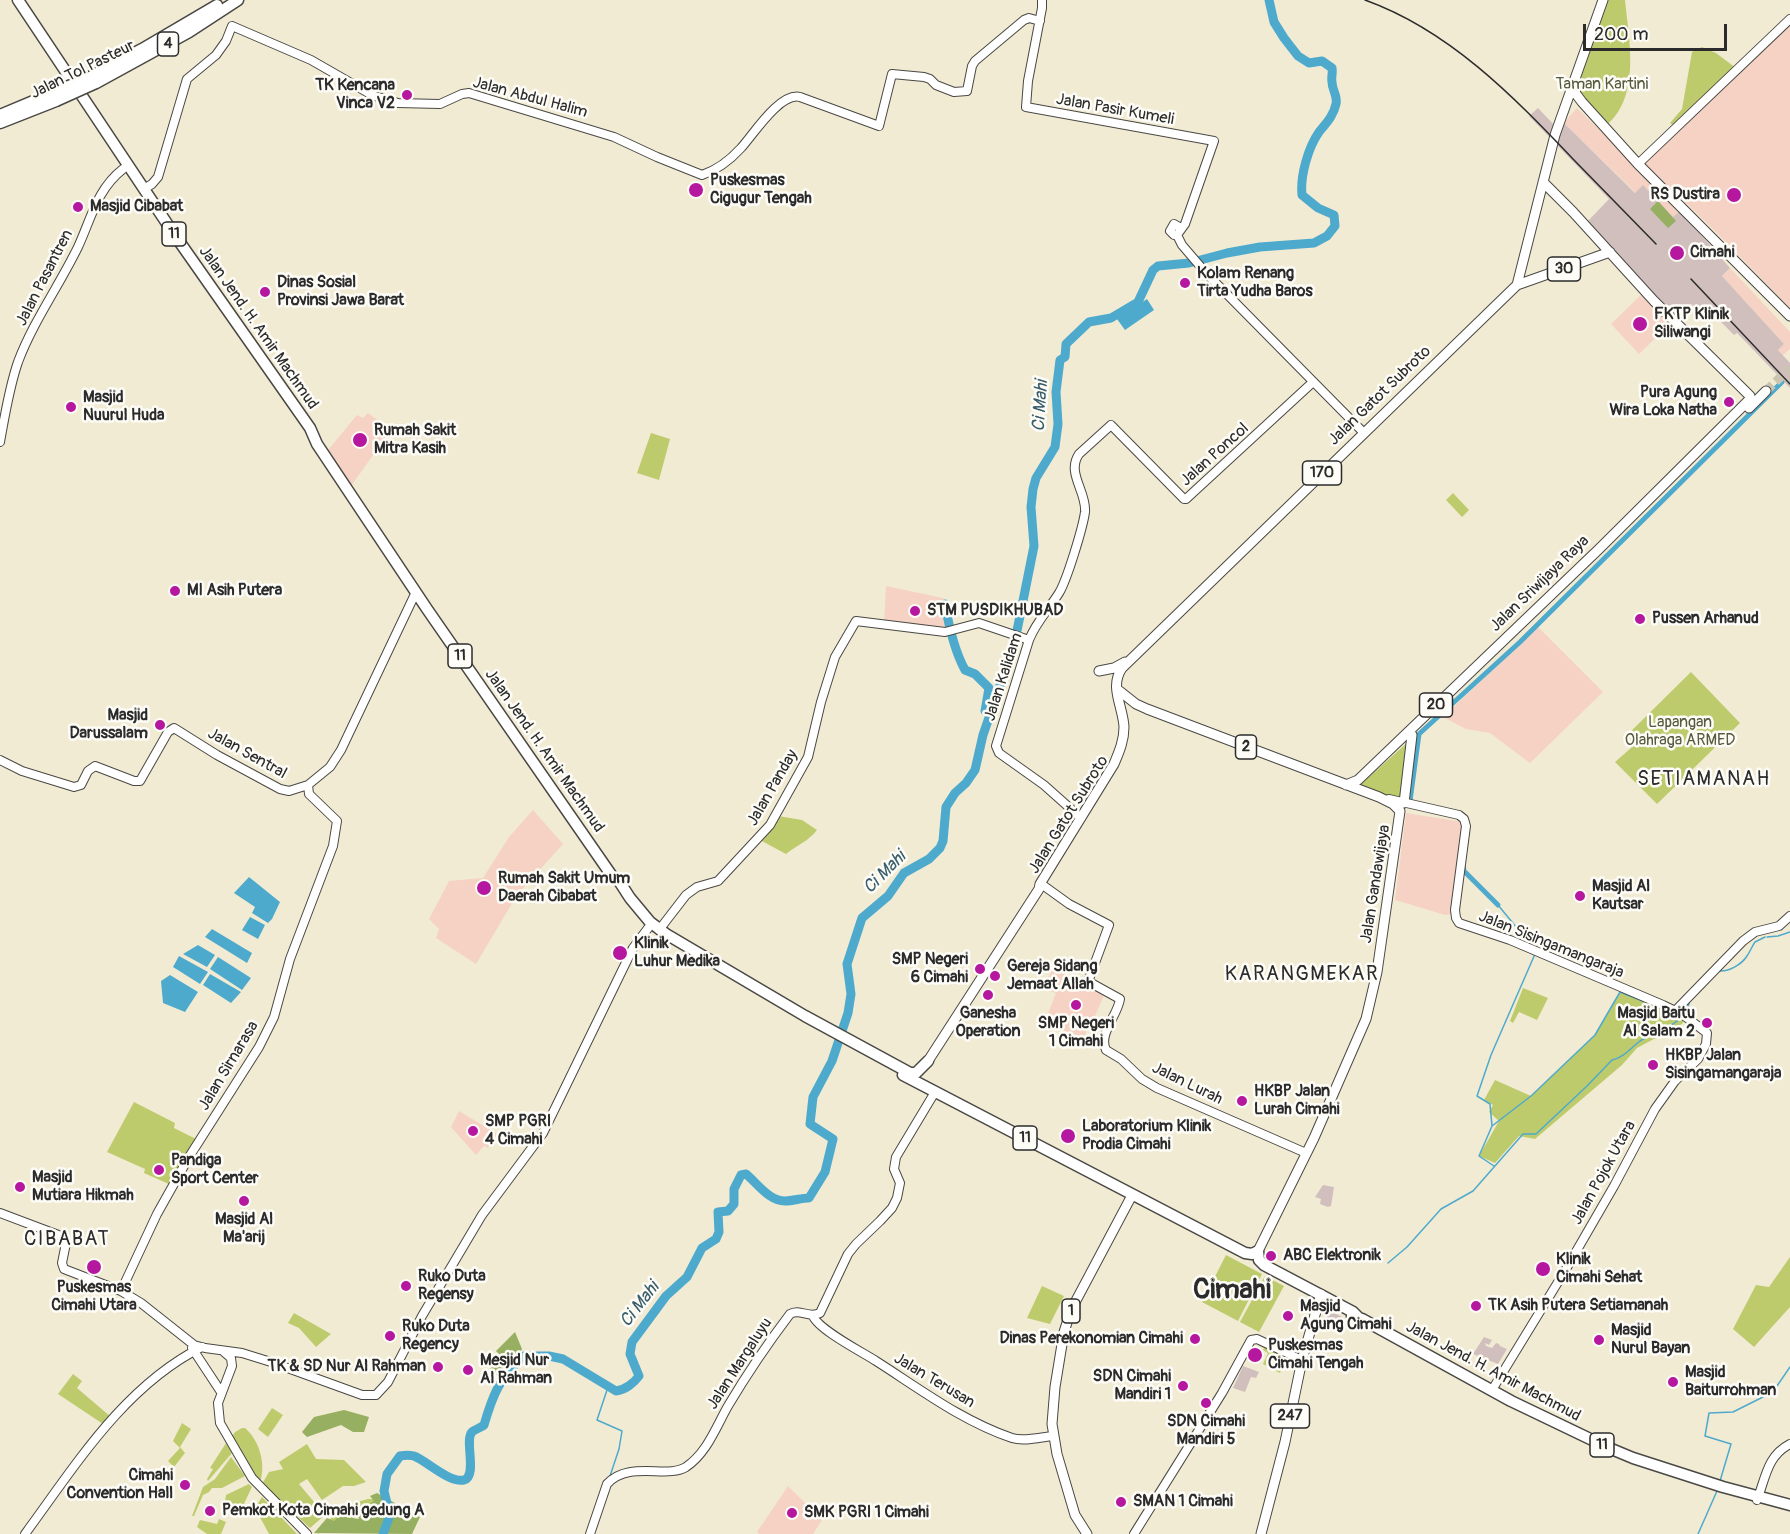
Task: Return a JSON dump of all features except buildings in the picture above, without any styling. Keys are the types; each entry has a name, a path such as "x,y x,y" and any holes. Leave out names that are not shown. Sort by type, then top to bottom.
{"highway":[{"name":"Jalan Jend. H. Amir Machmud","path":"10,0 218,307 306,431 311,434"},
{"name":"Jalan Jend. H. Amir Machmud","path":"18,0 144,189 310,428 311,434 416,592 612,876 626,901 653,927 935,1092 1245,1253 1252,1254 1258,1251 1259,1260 1264,1265 1320,1297"},
{"name":"Jalan Tol Pasteur","path":"94,80 226,0"},
{"name":"Jalan Tol Pasteur","path":"0,123 94,80 189,32 238,0"},
{"name":"Jalan Tol Pasteur","path":"0,115 53,98"},
{"name":"Jalan Jend. H. Amir Machmud","path":"839,1037 910,1073 916,1073 928,1061"},
{"name":"Jalan Jend. H. Amir Machmud","path":"928,1061 923,1079 950,1095 955,1101"},
{"name":"Jalan Jend. H. Amir Machmud","path":"1094,1176 1099,1182 1130,1199 1351,1313 1492,1390 1609,1448 1633,1458 1790,1508"}],"main road":[{"name":"Jalan Pasir Kumeli","path":"1042,0 1028,81 1026,105 1028,108 1214,141 1185,224 1179,231 1182,245 1363,432"},
{"path":"1517,285 1565,104 1603,0"},
{"name":"Jalan Abdul Halim","path":"144,189 158,177 187,79 216,56 232,26 295,52 383,99 401,104 440,104 469,93 614,136 698,175 711,171 731,157 757,127 790,97 800,97 879,126 892,74 924,77 954,92 967,91 975,61 1024,20 1029,18 1040,21"},
{"path":"1638,164 1790,19"},
{"path":"1573,84 1582,102 1638,164 1790,316"},
{"path":"1565,104 1572,101 1582,102"},
{"name":"Jalan Pasantren","path":"0,442 12,381 25,345 77,249 94,207 108,183 123,169"},
{"path":"1543,182 1610,252"},
{"name":"30","path":"1517,285 1610,252"},
{"name":"Jalan Sriwijaya Raya","path":"1584,567 1750,399 1750,396 1670,317 1610,252"},
{"path":"1520,270 1522,276 1530,281"},
{"path":"1747,274 1790,323"},
{"name":"Jalan Gatot Subroto","path":"928,1061 1091,807 1120,752 1126,717 1117,696 1120,691 1116,679 1127,661 1517,285"},
{"name":"Jalan Poncol","path":"1111,425 1186,499 1313,382"},
{"name":"Jalan Sriwijaya Raya","path":"1367,792 1364,784 1366,779 1766,391"},
{"name":"Jalan Kalidam","path":"1081,822 1044,784 999,753 996,748 1025,638 1061,589 1083,521 1085,503 1075,473 1075,460 1111,425"},
{"name":"Jalan Sentral","path":"0,760 22,771 74,787 81,785 88,771 94,766 137,782 143,778 168,732 174,728 280,789 289,791 308,785 330,767 343,747 416,592"},
{"name":"Jalan Panday","path":"198,1349 242,1353 299,1371 362,1395 371,1396 382,1390 422,1316 482,1215 543,1133 633,948 697,886 718,881 770,825 808,757 835,657 856,621 952,630 979,623 1025,638"},
{"name":"Jalan Sriwijaya Raya","path":"1346,784 1358,780 1511,637"},
{"name":"170","path":"1099,671 1114,668 1127,661"},
{"name":"2","path":"1120,691 1147,709 1379,797"},
{"path":"1126,717 1136,709 1147,709"},
{"path":"1404,803 1412,735"},
{"name":"Jalan Sirnarasa","path":"121,1291 157,1214 189,1156 259,1047 277,1009 290,959 333,846 337,821 309,794 308,785"},
{"name":"Jalan Sisingamangaraja","path":"1379,797 1459,815 1463,818 1466,826 1456,903 1457,920 1675,1011 1707,1033"},
{"name":"Jalan Gandawijaya","path":"1258,1251 1306,1153 1362,1029 1374,989 1401,815 1396,806 1379,797"},
{"name":"Jalan Lurah","path":"1041,887 1110,926 1089,977 1091,983 1120,1000 1104,1041 1106,1050 1157,1088 1306,1153"},
{"path":"1675,1011 1743,941 1755,932 1779,926 1790,916"},
{"name":"Jalan Pojok Utara","path":"1492,1390 1614,1186 1655,1109 1675,1081 1698,1059 1706,1044 1707,1033"},
{"path":"813,1316 822,1310 848,1254 894,1206 900,1187 894,1169 896,1157 935,1092"},
{"name":"1","path":"1087,1534 1075,1515 1053,1436 1055,1387 1067,1321 1091,1270 1130,1199"},
{"path":"0,1214 61,1236 66,1243 62,1263 64,1269 121,1291 141,1303 198,1349 207,1372 221,1392"},
{"name":"247","path":"1261,1534 1285,1442 1302,1360 1320,1297"},
{"name":"Jalan Margaluyu","path":"590,1534 607,1484 612,1479 632,1472 684,1468 693,1461 707,1444 746,1378 790,1314 795,1311 813,1316"},
{"name":"Jalan Terusan","path":"813,1316 817,1323 957,1413 1018,1440 1053,1436"},
{"path":"1134,1534 1222,1393 1251,1340 1257,1339 1302,1360"},
{"path":"26,1534 64,1481 120,1412 146,1385 172,1364 198,1349"},
{"path":"207,1372 207,1356 220,1350 231,1358 229,1372"},
{"path":"242,1353 229,1372 221,1392 217,1410 220,1423 254,1481 307,1534"},
{"path":"207,1372 218,1378 229,1372"},
{"path":"1756,1497 1777,1452 1790,1444"}],"shaded area":[{"name":"RS Dustira","path":"1790,20 1790,308 1643,162"},
{"path":"1538,108 1560,131 1564,123 1635,193 1643,185 1673,217 1680,211 1730,268 1722,276 1784,344 1778,350 1790,363 1790,388 1737,333 1734,335 1709,310 1703,316 1691,304 1675,319 1587,222 1609,199 1529,116"},
{"path":"1577,108 1680,211 1673,218 1643,186 1636,193 1564,123"},
{"path":"1730,268 1790,332 1790,349 1783,355 1778,350 1784,344 1722,276"},
{"name":"FKTP Klinik Siliwangi","path":"1642,294 1670,324 1639,354 1611,324"},
{"name":"Rumah Sakit Mitra Kasih","path":"368,413 391,430 351,486 328,450 357,415 363,418"},
{"name":"STM PUSDIKHUBAD","path":"886,586 943,598 949,631 884,623"},
{"path":"1538,627 1603,692 1530,763 1490,733 1466,729 1443,717"},
{"name":"Rumah Sakit Umum Daerah Cibabat","path":"533,810 563,844 517,895 476,964 436,938 439,929 429,919 449,881 483,878 509,837"},
{"path":"1406,813 1463,822 1453,895 1453,914 1445,915 1395,900"},
{"name":"SMP Negeri 1 Cimahi","path":"1054,964 1066,969 1064,976 1105,993 1095,1016 1091,1017 1085,1038 1044,1024 1056,993 1041,988 1047,981"},
{"name":"SMP PGRI 4 Cimahi","path":"459,1111 497,1134 488,1148 484,1146 476,1155 451,1127"},
{"path":"1323,1185 1334,1187 1331,1206 1328,1207 1320,1204 1321,1199 1315,1197"},
{"path":"1329,1310 1344,1318 1341,1328 1336,1331 1324,1324"},
{"path":"1484,1337 1492,1340 1489,1345 1485,1343 1486,1346 1492,1348 1496,1343 1507,1349 1498,1364 1473,1354"},
{"path":"1243,1366 1259,1372 1256,1378 1251,1377 1245,1392 1233,1388"},
{"name":"SMK PGRI 1 Cimahi","path":"788,1486 822,1520 813,1534 759,1534 757,1532"}],"green space":[{"name":"Taman Kartini","path":"1605,0 1625,0 1630,49 1629,83 1625,98 1618,113 1607,125 1579,97 1577,81"},
{"path":"1702,47 1716,53 1736,68 1675,127 1670,123 1682,109 1692,52"},
{"path":"1658,201 1676,221 1668,228 1650,209"},
{"path":"651,433 670,439 659,480 637,473"},
{"path":"1453,493 1469,510 1462,517 1446,500"},
{"name":"Lapangan Olahraga ARMED","path":"1691,672 1740,723 1657,804 1615,762 1631,748 1623,739"},
{"path":"1408,742 1399,801 1389,799 1360,785"},
{"path":"778,816 802,820 817,830 786,854 760,840"},
{"path":"1523,988 1548,998 1537,1020 1519,1012 1513,1023 1510,1021"},
{"path":"1620,992 1685,1019 1682,1024 1637,1048 1622,1065 1535,1139 1519,1136 1495,1163 1479,1156 1499,1121 1489,1112 1493,1105 1484,1100 1495,1080 1531,1096 1595,1035"},
{"path":"134,1102 175,1123 174,1128 196,1139 171,1185 144,1173 145,1169 107,1152"},
{"path":"1226,1255 1262,1274 1238,1321 1202,1302"},
{"path":"1790,1257 1790,1307 1754,1347 1733,1329 1756,1285 1769,1287"},
{"path":"1265,1276 1284,1286 1259,1332 1240,1322"},
{"path":"1042,1286 1064,1296 1050,1324 1027,1318"},
{"path":"294,1313 331,1334 316,1347 299,1328 288,1323"},
{"path":"515,1332 522,1349 498,1377 490,1369 500,1355 496,1351"},
{"path":"1259,1343 1289,1359 1285,1369 1282,1368 1280,1373 1263,1364 1268,1353 1258,1345"},
{"path":"73,1374 82,1381 77,1388 111,1417 103,1424 58,1394"},
{"path":"272,1408 283,1415 268,1437 258,1429"},
{"path":"344,1410 369,1417 364,1432 353,1432 341,1425 307,1437 302,1432 314,1417"},
{"path":"182,1423 191,1429 180,1447 185,1453 174,1467 168,1461 180,1448 173,1441"},
{"path":"242,1428 250,1433 258,1446 262,1461 260,1483 252,1474 231,1438"},
{"path":"226,1443 232,1453 208,1481 213,1469 210,1468"},
{"path":"307,1444 316,1459 344,1460 366,1482 354,1486 343,1486 322,1500 307,1479 299,1484 325,1515 310,1528 262,1484 269,1472 283,1469 279,1462"},
{"path":"231,1457 245,1476 222,1488 212,1488 203,1495 192,1516 203,1487 215,1479"},
{"path":"249,1484 252,1487 240,1512 227,1511 226,1495"},
{"path":"377,1493 420,1517 412,1534 314,1533 327,1518 334,1521 339,1516 359,1519 356,1514 374,1501 370,1496"},
{"path":"262,1497 297,1534 269,1534 255,1508"},
{"path":"368,1499 383,1499 370,1513 317,1534 339,1511 351,1504"},
{"path":"219,1519 226,1522 221,1534 207,1534 197,1527 200,1520 217,1524"}],"water":[{"path":"1147,299 1154,310 1125,330 1117,319"},
{"path":"249,877 280,902 268,923 252,913 255,907 234,893"},
{"path":"250,917 265,925 258,939 242,930"},
{"path":"212,929 252,953 247,963 205,937"},
{"path":"198,945 215,955 207,967 183,954"},
{"path":"179,956 208,972 200,984 173,967"},
{"path":"218,957 251,978 242,990 210,969"},
{"path":"210,974 241,992 231,1003 203,985"},
{"path":"170,975 198,992 185,1012 163,1003 161,981"}],"waterway":[{"name":"Ci Mahi","path":"383,1534 390,1515 384,1491 387,1474 400,1456 414,1456 445,1475 458,1480 468,1477 471,1465 470,1436 473,1431 484,1425 498,1387 509,1371 524,1356 549,1356 563,1359 616,1391 626,1388 635,1381 639,1376 630,1354 632,1342 666,1296 687,1277 702,1248 716,1239 719,1232 718,1212 728,1211 734,1204 734,1189 741,1175 746,1174 769,1195 785,1201 809,1198 825,1172 833,1139 810,1124 813,1097 832,1061 848,1013 851,994 847,964 862,918 888,896 904,873 929,859 940,848 943,841 946,807 975,770 983,735 1014,645 1034,546 1031,507 1033,489 1036,478 1055,447 1058,424 1056,392 1060,360 1065,357 1066,344 1089,322 1111,318 1138,302 1153,270 1158,266 1189,263 1260,247 1314,243 1327,236 1335,226 1334,215 1318,208 1302,195 1304,171 1311,146 1335,109 1336,98 1332,85 1332,68 1322,61 1309,63 1298,56 1274,22 1269,0"},
{"path":"1410,801 1419,734 1520,642 1782,382"},
{"path":"945,604 952,638 965,670 975,674 989,688 985,711"},
{"path":"1463,864 1464,871 1498,905"},
{"path":"1498,905 1521,933 1542,944 1539,948"},
{"path":"1767,937 1790,932"},
{"path":"1719,971 1739,965 1755,942 1765,937"},
{"path":"1492,1126 1490,1104 1477,1096 1491,1055 1535,954"},
{"path":"1494,1166 1479,1156 1492,1126 1531,1096 1595,1035 1620,992 1655,1006"},
{"path":"1687,1011 1690,1000"},
{"path":"1388,1263 1407,1247 1441,1209 1473,1191 1523,1134 1536,1134 1612,1060 1681,1018"},
{"path":"1720,1481 1731,1444 1705,1436 1709,1413 1733,1412 1763,1397 1777,1386 1790,1367"},
{"path":"608,1387 597,1420 622,1431 610,1476"},
{"path":"1698,1534 1717,1491"}],"tunnel":[{"path":"1766,391 1790,368"}],"railway":[{"path":"1365,0 1396,13 1424,29 1478,67 1527,112 1656,244"},
{"path":"1691,279 1790,384"}],"place":[{"name":"TK Kencana Vinca V2","path":"407,95"},
{"name":"Puskesmas Cigugur Tengah","path":"696,190"},
{"name":"RS Dustira","path":"1734,195"},
{"name":"Masjid Cibabat","path":"78,207"},
{"name":"Cimahi","path":"1677,253"},
{"name":"Kolam Renang Tirta Yudha Baros","path":"1185,283"},
{"name":"Dinas Sosial Provinsi Jawa Barat","path":"265,292"},
{"name":"FKTP Klinik Siliwangi","path":"1640,324"},
{"name":"Pura Agung Wira Loka Natha","path":"1729,402"},
{"name":"Masjid Nuurul Huda","path":"71,407"},
{"name":"Rumah Sakit Mitra Kasih","path":"360,440"},
{"name":"MI Asih Putera","path":"175,591"},
{"name":"STM PUSDIKHUBAD","path":"915,611"},
{"name":"Pussen Arhanud","path":"1640,619"},
{"name":"Masjid Darussalam","path":"160,725"},
{"name":"Rumah Sakit Umum Daerah Cibabat","path":"484,888"},
{"name":"Masjid Al Kautsar","path":"1580,896"},
{"name":"Klinik Luhur Medika","path":"620,953"},
{"name":"SMP Negeri 6 Cimahi","path":"980,969"},
{"name":"Gereja Sidang Jemaat Allah","path":"995,976"},
{"name":"Ganesha Operation","path":"988,995"},
{"name":"SMP Negeri 1 Cimahi","path":"1076,1005"},
{"name":"Masjid Baitu Al Salam 2","path":"1707,1023"},
{"name":"HKBP Jalan Sisingamangaraja","path":"1653,1065"},
{"name":"HKBP Jalan Lurah Cimahi","path":"1242,1101"},
{"name":"SMP PGRI 4 Cimahi","path":"473,1131"},
{"name":"Laboratorium Klinik Prodia Cimahi","path":"1068,1136"},
{"name":"Pandiga Sport Center","path":"159,1170"},
{"name":"Masjid Mutiara Hikmah","path":"20,1187"},
{"name":"Masjid Al Ma'arij","path":"244,1201"},
{"name":"ABC Elektronik","path":"1271,1256"},
{"name":"Puskesmas Cimahi Utara","path":"94,1267"},
{"name":"Klinik Cimahi Sehat","path":"1543,1269"},
{"name":"Ruko Duta Regensy","path":"406,1286"},
{"name":"TK Asih Putera Setiamanah","path":"1476,1306"},
{"name":"Masjid Agung Cimahi","path":"1288,1316"},
{"name":"Ruko Duta Regency","path":"390,1336"},
{"name":"Dinas Perekonomian Cimahi","path":"1195,1339"},
{"name":"Masjid Nurul Bayan","path":"1599,1340"},
{"name":"Puskesmas Cimahi Tengah","path":"1255,1355"},
{"name":"TK & SD Nur Al Rahman","path":"438,1367"},
{"name":"Mesjid Nur Al Rahman","path":"468,1370"},
{"name":"Masjid Baiturrohman","path":"1673,1382"},
{"name":"SDN Cimahi Mandiri 1","path":"1183,1386"},
{"name":"SDN Cimahi Mandiri 5","path":"1206,1403"},
{"name":"Cimahi Convention Hall","path":"185,1485"},
{"name":"SMAN 1 Cimahi","path":"1121,1502"},
{"name":"Pemkot Kota Cimahi gedung A","path":"210,1511"},
{"name":"SMK PGRI 1 Cimahi","path":"792,1513"}],"district":[{"name":"SETIAMANAH","path":"1704,780"},
{"name":"KARANGMEKAR","path":"1302,975"},
{"name":"CIBABAT","path":"67,1240"},
{"name":"Cimahi","path":"1232,1291"}]}
